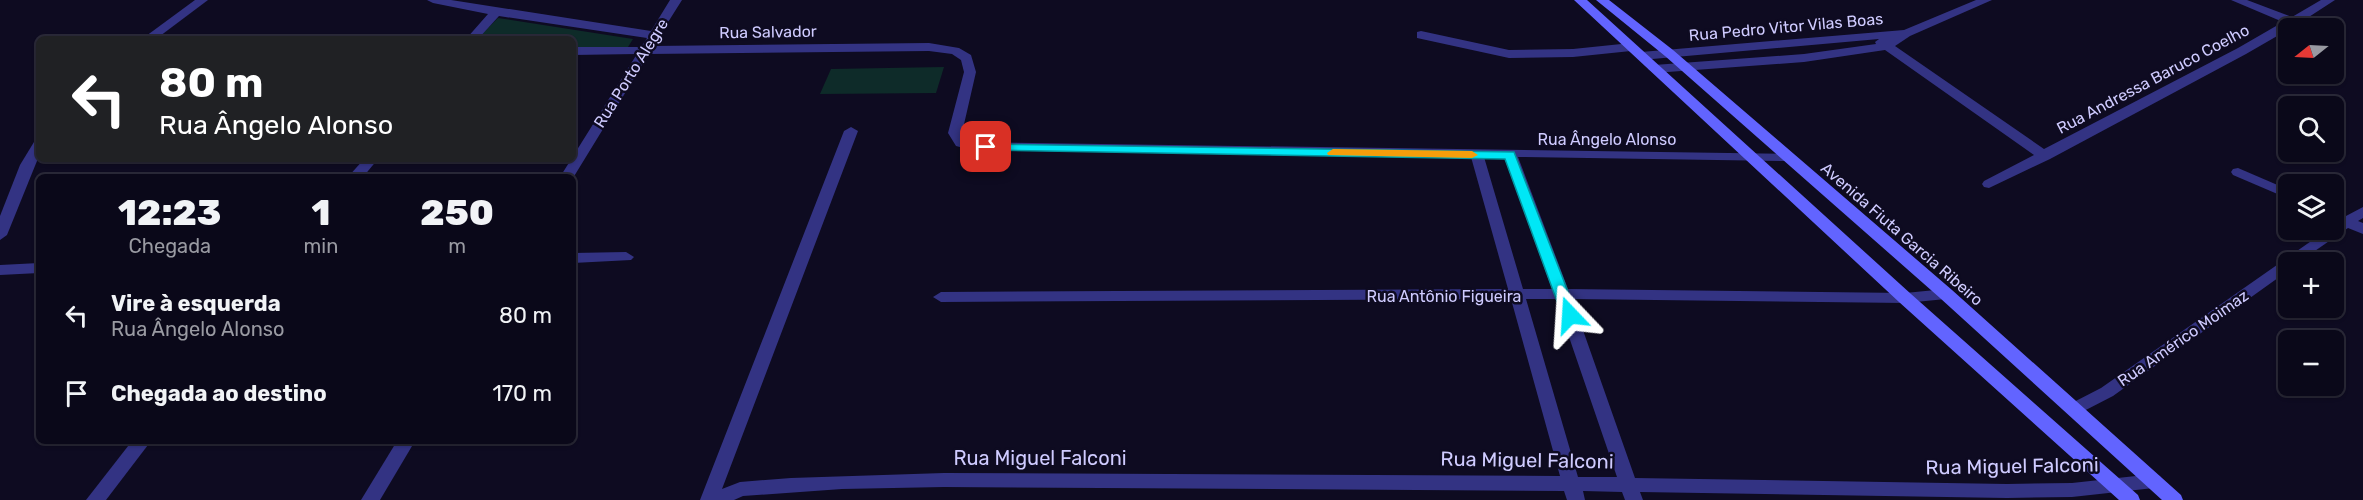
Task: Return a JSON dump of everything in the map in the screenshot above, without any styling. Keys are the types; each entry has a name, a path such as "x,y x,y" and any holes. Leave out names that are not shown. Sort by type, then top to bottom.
{"main road":[{"path":"1580,0 1905,298 2124,494"},
{"name":"Avenida Fiuta Garcia Ribeiro","path":"1602,0 1669,54 1786,158 1946,294 2174,500"},
{"path":"1610,27 1633,24"}],"street":[{"path":"152,36 202,0"},
{"path":"433,0 496,12 653,35"},
{"name":"Rua Porto Alegre","path":"569,174 676,0"},
{"name":"Rua Pedro Vitor Vilas Boas","path":"1654,69 1822,56 1887,46 1906,33 1986,0"},
{"path":"2237,0 2284,18"},
{"name":"Rua Andressa Baruco Coelho","path":"2300,18 2329,0"},
{"path":"475,36 496,12"},
{"name":"Rua Andressa Baruco Coelho","path":"1989,184 2278,31"},
{"name":"Rua Pedro Vitor Vilas Boas","path":"1420,35 1509,54 1636,51 1669,54 1906,33"},
{"path":"1871,35 2044,156"},
{"name":"Rua Salvador","path":"576,51 929,47 963,54 970,63 970,72 956,124 955,133 961,143"},
{"path":"710,500 851,131"},
{"name":"Rua Ângelo Alonso","path":"961,143 971,146 1017,148 1786,158"},
{"path":"0,235 27,165 36,150"},
{"path":"1476,155 1576,500"},
{"path":"1510,155 1562,294 1631,492"},
{"path":"358,174 368,162"},
{"path":"2238,172 2278,190"},
{"name":"Rua Américo Moimaz","path":"2344,218 2363,211"},
{"path":"2344,220 2363,229"},
{"name":"Rua Américo Moimaz","path":"2303,252 2317,240"},
{"path":"576,258 626,257"},
{"path":"0,270 36,268"},
{"name":"Rua Américo Moimaz","path":"2074,409 2107,392 2278,271"},
{"name":"Rua Antônio Figueira","path":"941,297 1562,294 1905,298 1946,294"},
{"path":"95,500 140,444"},
{"path":"370,500 404,444"},
{"name":"Rua Miguel Falconi","path":"717,500 740,489 898,481 1571,482 1631,492 2072,490 2124,494 2154,481"}],"green space":[{"path":"498,18 633,39 628,47 576,47 576,36 480,36"},
{"path":"944,67 936,93 820,94 831,69"}],"slow traffic":[{"path":"1333,153 1472,155"}],"route":[{"path":"986,147 1510,155 1570,315"}]}
